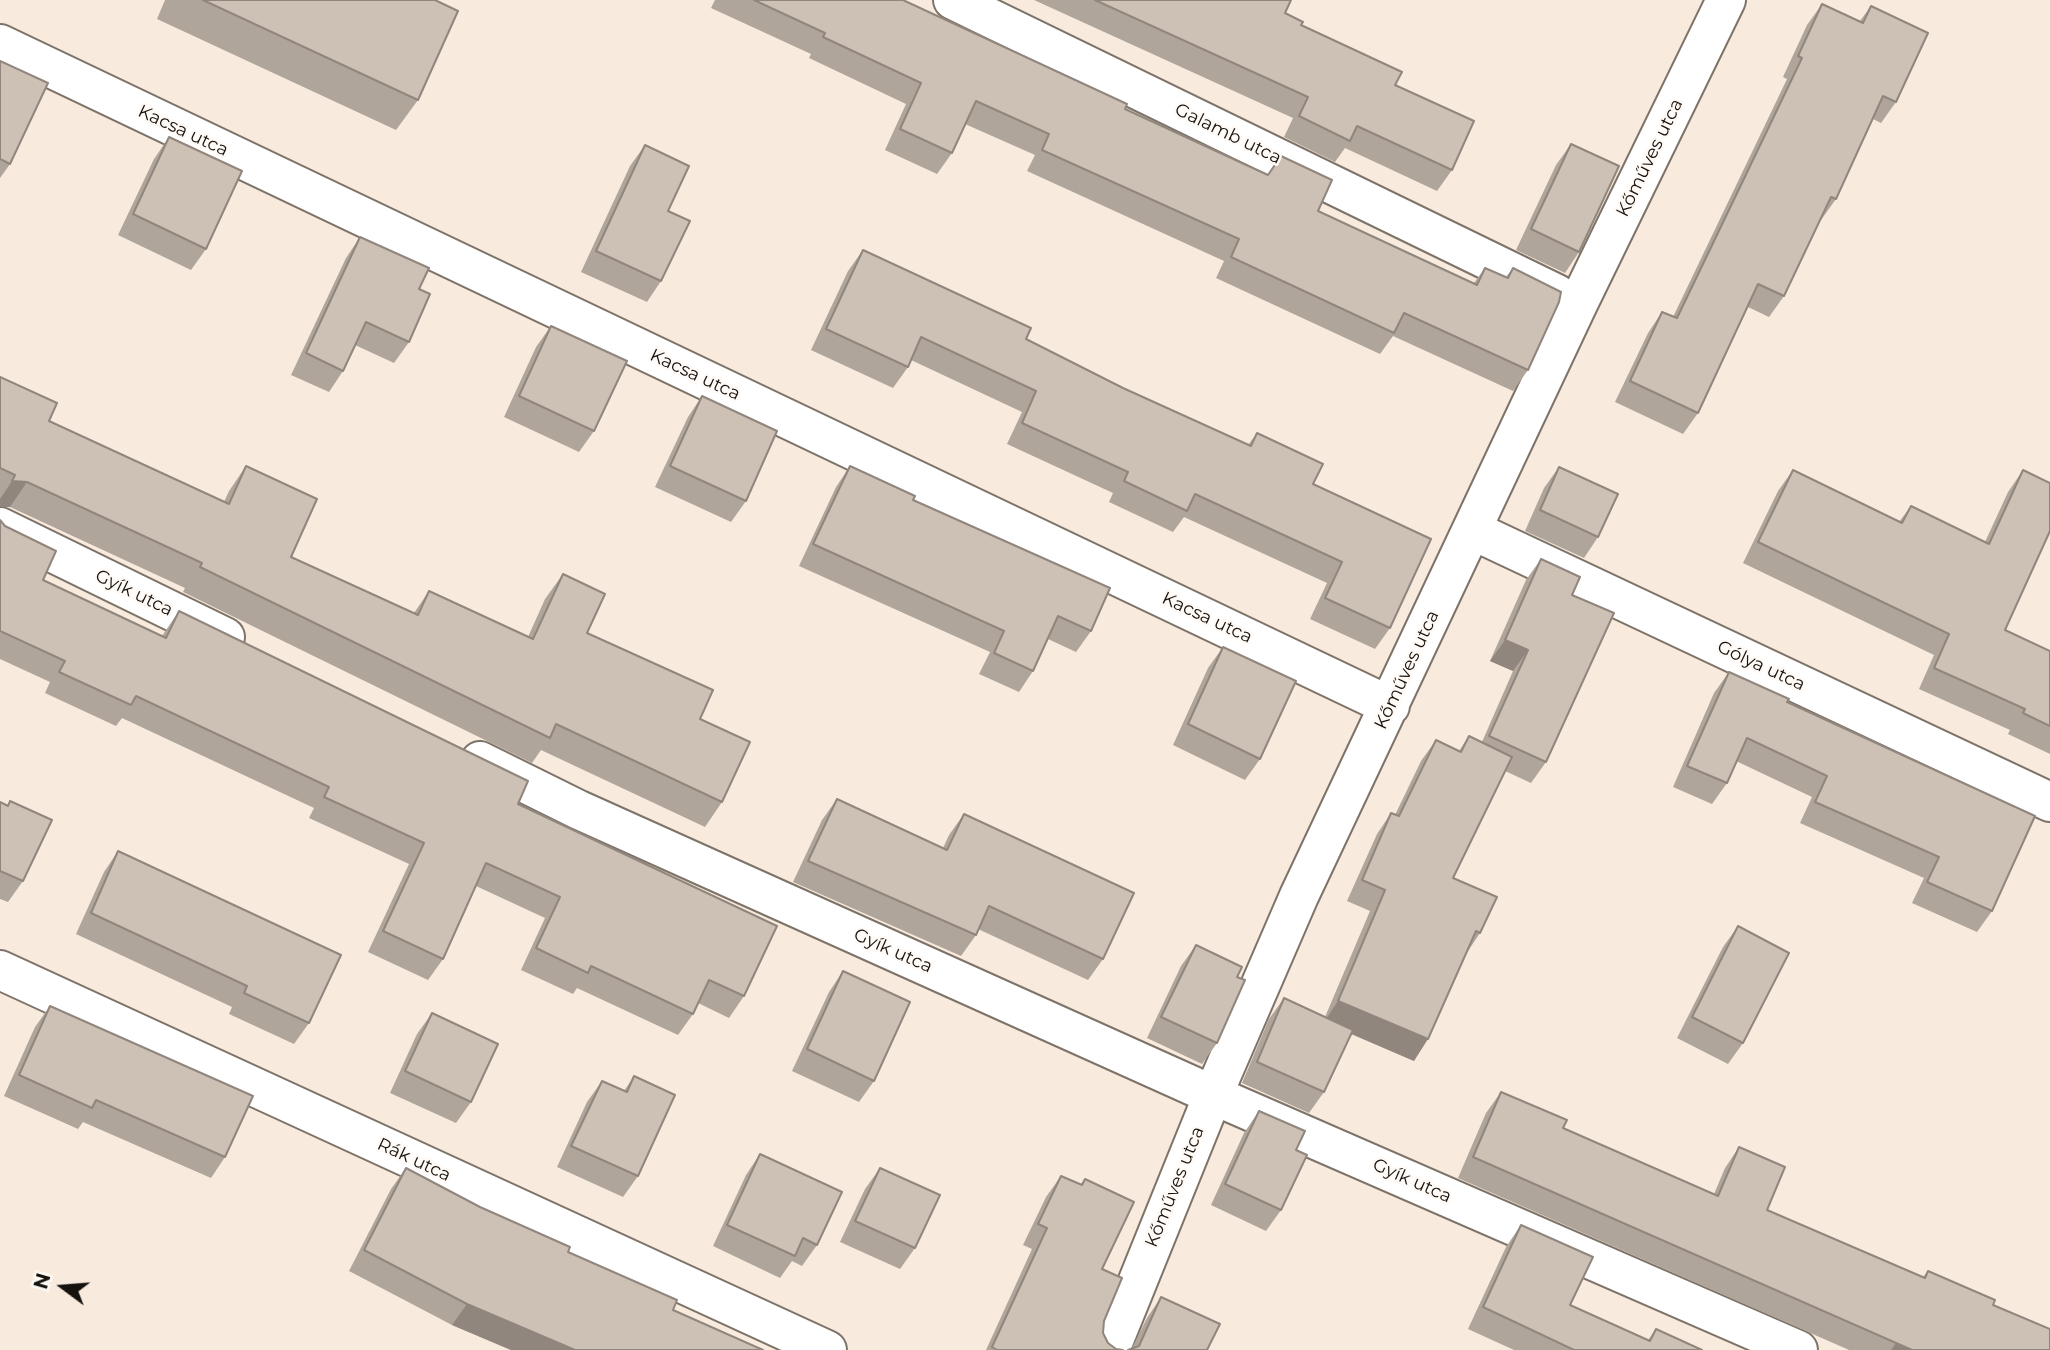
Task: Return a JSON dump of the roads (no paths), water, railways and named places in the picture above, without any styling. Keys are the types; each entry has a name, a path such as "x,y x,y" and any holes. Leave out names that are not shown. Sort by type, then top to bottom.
{"street":[{"name":"Galamb utca","path":"953,0 1578,304"},
{"name":"Kőműves utca","path":"1110,1350 1213,1095 1299,895 1578,304 1726,0"},
{"name":"Kacsa utca","path":"0,44 1390,706"},
{"name":"Gyík utca","path":"0,527 252,650"},
{"name":"Gólya utca","path":"1472,530 2050,802"},
{"name":"Gyík utca","path":"453,748 579,810 1213,1095 1798,1350"},
{"name":"Rák utca","path":"0,970 827,1350"}]}
